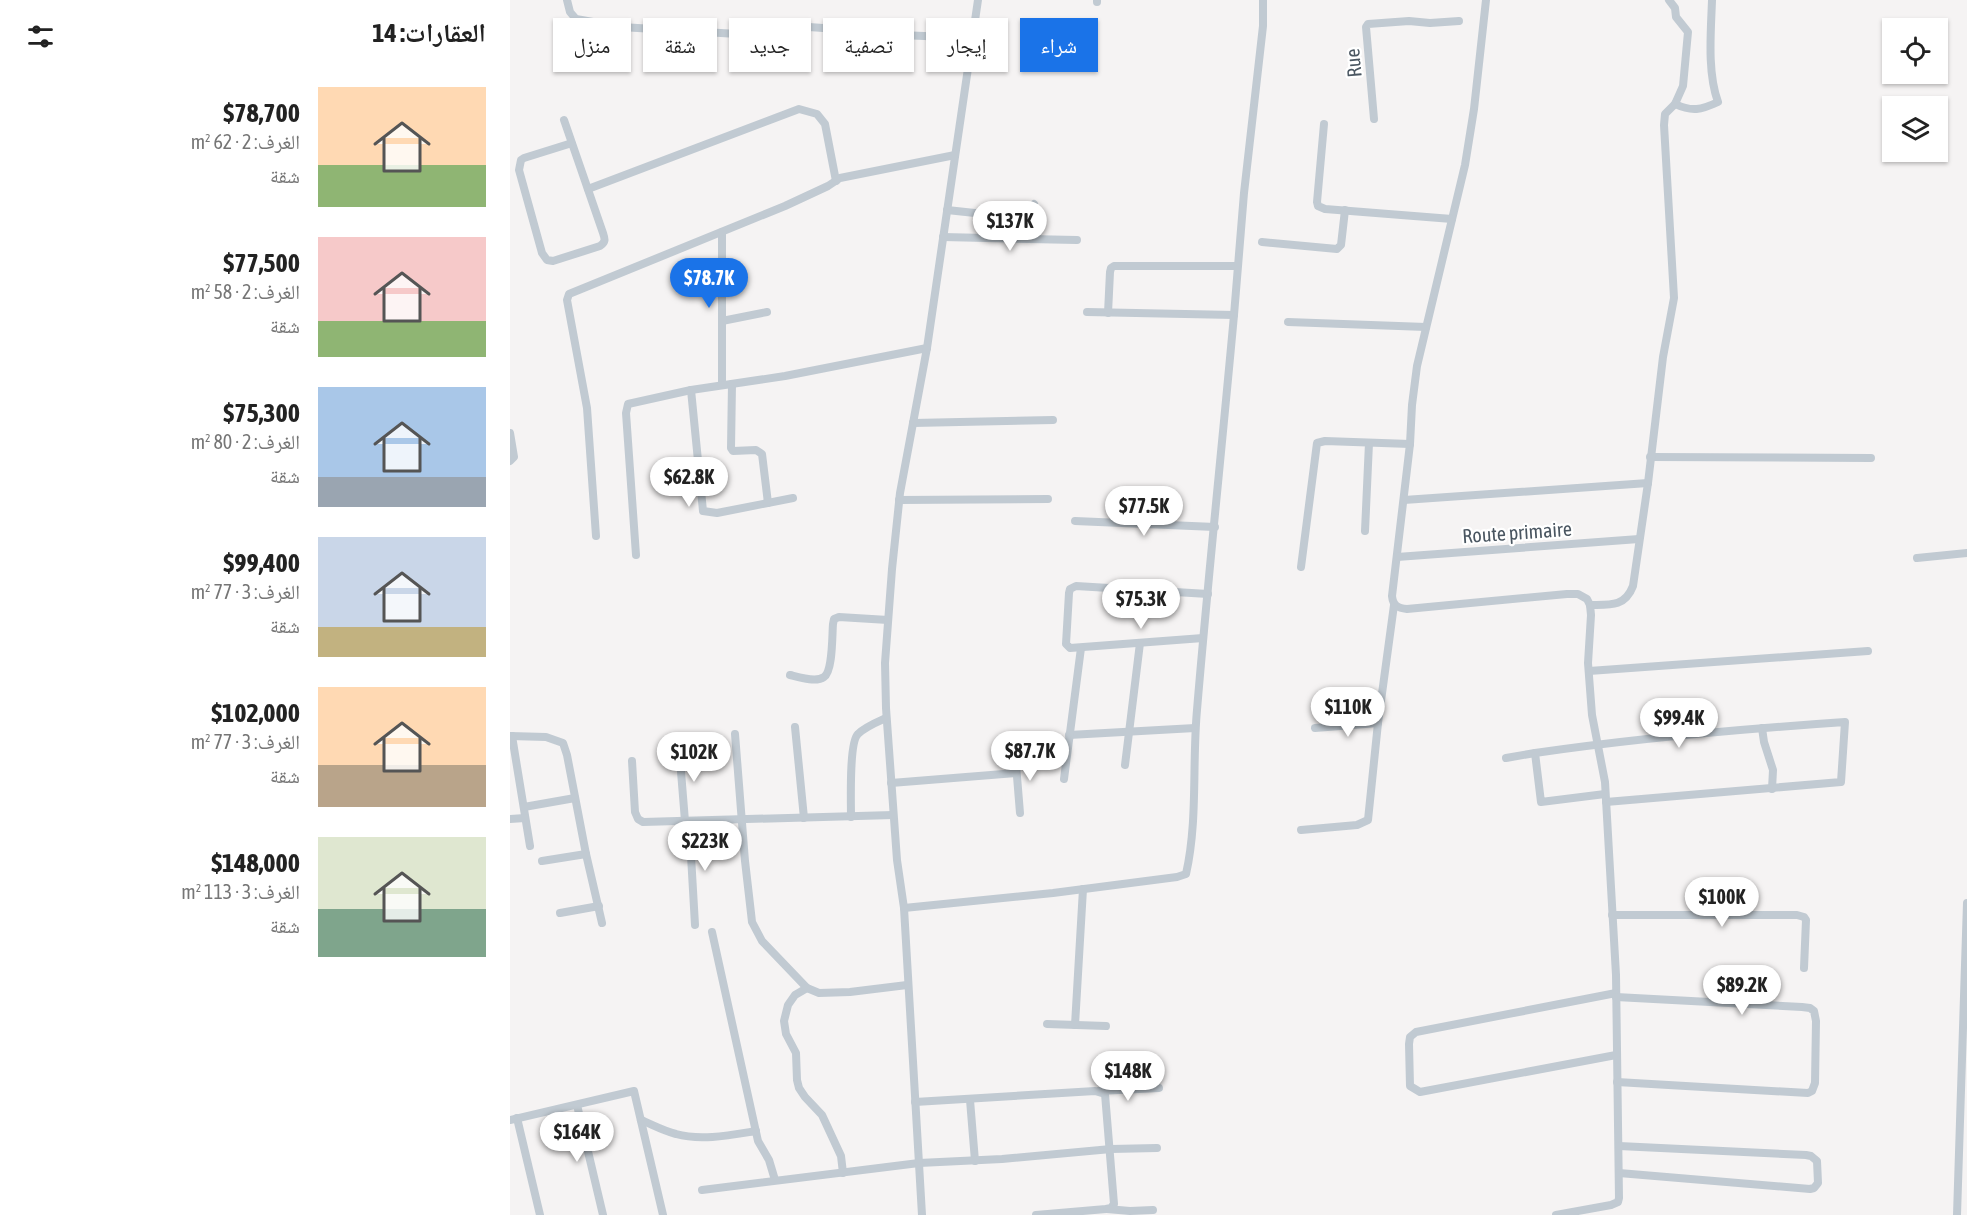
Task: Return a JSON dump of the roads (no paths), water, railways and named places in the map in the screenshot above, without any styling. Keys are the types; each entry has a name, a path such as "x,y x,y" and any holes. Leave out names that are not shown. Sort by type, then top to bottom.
{"street":[{"path":"567,0 570,12 576,19 621,27 754,34 780,33 809,27 823,28 857,37 874,34 926,36"},
{"path":"976,18 978,0"},
{"path":"904,908 1185,876 1191,841 1195,728 1203,638 1215,527 1237,266 1263,26 1263,0"},
{"path":"1301,830 1357,825 1368,820 1394,605 1392,596 1410,444 1414,385 1465,165 1474,109 1486,0"},
{"path":"1590,605 1622,602 1633,586 1663,357 1674,298 1664,125 1665,114 1675,104 1683,86 1689,32 1676,17 1675,8 1669,0"},
{"path":"1675,104 1688,110 1705,108 1718,102 1714,91 1710,39 1712,0"},
{"name":"Rue","path":"1374,119 1366,27 1368,24 1459,21"},
{"path":"920,1215 904,908 893,815 886,718 885,663 899,500 927,348 968,72"},
{"path":"588,189 799,109 817,114 825,124 836,181"},
{"path":"564,120 572,143 588,189 605,239 604,243 553,261 547,260 542,253 519,164 524,158 572,143"},
{"path":"1324,123 1317,202 1320,208 1452,219"},
{"path":"596,536 587,408 567,296 575,290 796,201 849,175 955,155"},
{"path":"947,210 1012,217 1021,214 1034,204"},
{"path":"1262,242 1337,249 1341,245 1345,210"},
{"path":"722,385 723,232"},
{"path":"943,237 1077,240"},
{"path":"1108,313 1110,272 1114,266 1237,266"},
{"path":"722,321 767,312"},
{"path":"1087,312 1234,315"},
{"path":"1288,322 1426,327"},
{"path":"636,555 626,408 633,402 691,390 785,376 927,348"},
{"path":"732,384 730,448 738,452 756,450 762,454 768,503"},
{"path":"691,390 703,511 717,513 793,498"},
{"path":"913,423 1053,420"},
{"path":"510,433 514,457 510,461"},
{"path":"1301,567 1317,443 1325,441 1410,444"},
{"path":"1365,531 1369,442"},
{"path":"1650,458 1871,458"},
{"path":"1404,500 1648,483"},
{"path":"899,500 1048,499"},
{"path":"1075,521 1215,527"},
{"name":"Route primaire","path":"1397,557 1639,539"},
{"path":"1917,558 1967,553"},
{"path":"1203,638 1070,648 1066,644 1069,593 1072,586 1208,594"},
{"path":"1394,605 1407,609 1567,594 1578,594 1587,599 1590,605 1592,615 1589,671 1592,715 1605,782 1616,995 1619,1198 1618,1202 1600,1211 1556,1215"},
{"path":"789,675 815,679 826,675 830,663 834,619 838,617 888,620"},
{"path":"1125,765 1140,643"},
{"path":"1064,779 1081,648"},
{"path":"1589,671 1868,651"},
{"path":"850,817 854,739 862,731 886,718"},
{"path":"1506,758 1535,753 1597,744 1845,722 1841,782 1772,789 1541,802 1535,753"},
{"path":"1315,728 1378,723"},
{"path":"795,727 804,818"},
{"path":"1069,735 1195,728"},
{"path":"1762,728 1773,770 1772,789"},
{"path":"735,734 751,914 756,932 774,956 807,988 819,993 907,985"},
{"path":"530,846 511,736 546,737 563,743 602,923"},
{"path":"679,747 695,925"},
{"path":"1015,752 1020,813"},
{"path":"632,761 635,812 638,819 643,822 893,815"},
{"path":"891,783 1016,773"},
{"path":"524,807 575,798"},
{"path":"510,819 525,818"},
{"path":"542,861 586,854"},
{"path":"1075,1025 1083,889"},
{"path":"1957,1215 1967,903"},
{"path":"560,913 599,906"},
{"path":"1612,915 1797,915 1806,920 1804,968"},
{"path":"712,932 758,1141 769,1160 775,1180"},
{"path":"807,988 795,994 788,1005 784,1021 786,1034 796,1053 799,1088 822,1115 841,1156 843,1173"},
{"path":"1616,1055 1420,1092 1410,1086 1409,1044 1410,1037 1416,1032 1616,995 1802,1007 1814,1011 1816,1021 1815,1083 1808,1094 1617,1083"},
{"path":"1047,1024 1106,1026"},
{"path":"915,1102 1159,1088"},
{"path":"540,1215 514,1119 634,1091 663,1215"},
{"path":"1095,1091 1105,1094 1111,1149 1115,1199 1113,1206 1106,1209"},
{"path":"970,1100 975,1161"},
{"path":"577,1105 603,1215"},
{"path":"641,1120 675,1134 686,1136 730,1135 756,1131"},
{"path":"1619,1146 1806,1155 1818,1161 1818,1183 1810,1189 1619,1173"},
{"path":"702,1190 919,1163 975,1161 1111,1149 1157,1148"},
{"path":"1036,1215 1106,1209 1153,1210"}]}
